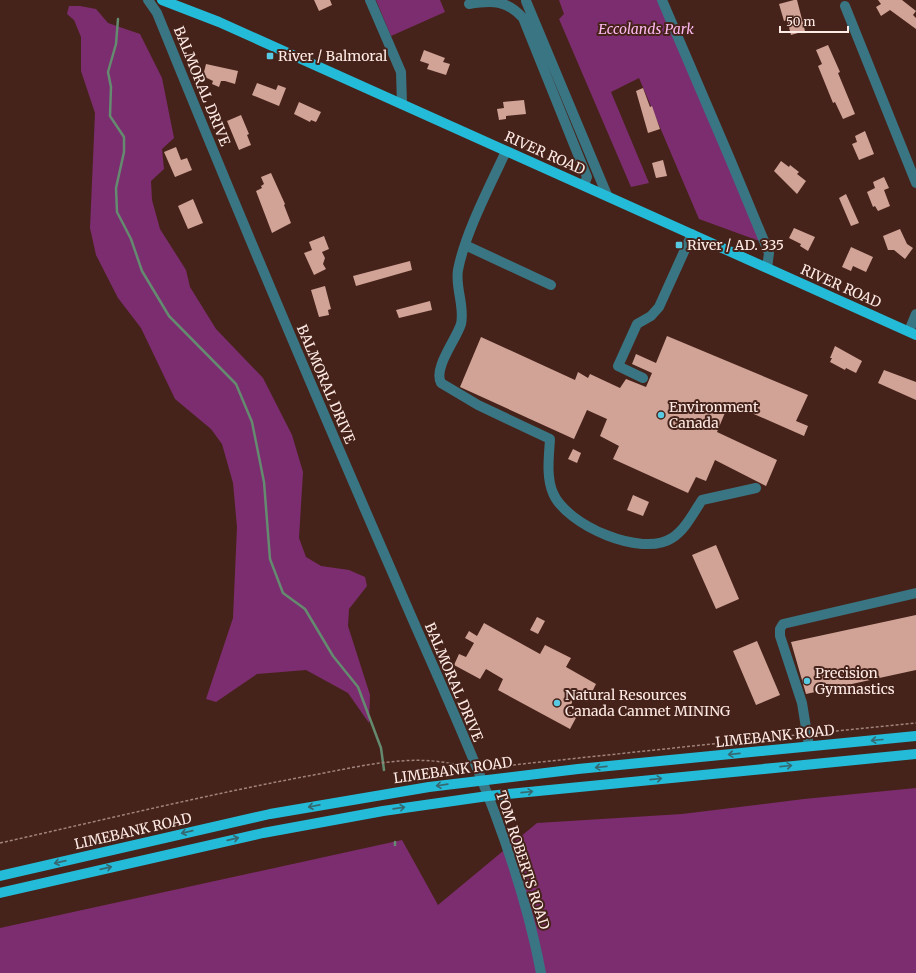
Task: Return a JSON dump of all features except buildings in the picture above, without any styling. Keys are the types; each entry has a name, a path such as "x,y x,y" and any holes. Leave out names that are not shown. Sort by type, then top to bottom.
{"main road":[{"name":"RIVER ROAD","path":"162,0 219,22 912,333"},
{"name":"LIMEBANK ROAD","path":"0,876 270,814 374,795 481,779 916,736"},
{"path":"0,893 264,833 383,811 488,796 916,754"}],"street":[{"name":"BALMORAL DRIVE","path":"148,0 157,13 296,351 481,779"},
{"path":"370,0 401,72 402,104"},
{"path":"662,0 769,253 767,268"},
{"path":"526,1 607,195"},
{"path":"468,4 483,2 501,3 514,7 523,18 587,177 584,185"},
{"path":"845,6 916,183"},
{"path":"506,151 465,245 457,276 462,319 457,334 441,366 439,379 448,388 478,405 550,439 550,485 553,495 562,507 575,518 592,528 619,539 635,544 653,545 674,538 702,500 756,488"},
{"path":"644,378 618,366 637,324 651,316 659,307 692,234"},
{"path":"465,245 551,285"},
{"path":"912,333 916,314"},
{"path":"809,746 802,703 780,636 780,629 783,624 916,593"},
{"name":"TOM ROBERTS ROAD","path":"481,779 523,895 542,973"}],"path":[{"path":"504,766 916,723"},
{"path":"0,843 259,785 388,762 430,760 458,765"}],"green space":[{"path":"376,0 440,0 445,12 391,36"},
{"name":"Eccolands Park","path":"559,0 663,0 762,242 699,219 639,78 611,92 649,183 631,187 559,19 564,14"},
{"path":"69,6 80,6 96,9 108,23 140,34 162,78 174,138 162,149 164,169 151,181 152,200 160,229 186,270 190,287 216,329 263,378 292,435 303,472 299,538 306,557 321,566 349,570 365,577 367,586 349,609 348,626 370,695 369,723 348,693 306,670 257,674 216,702 206,699 233,618 237,527 233,483 222,444 211,429 175,399 141,328 118,298 96,255 90,228 95,113 81,71 81,37 74,20 67,14"},
{"path":"916,788 916,973 0,973 0,928 402,840 438,905 537,823 682,814 804,799"}],"waterway":[{"path":"118,19 116,44 108,72 111,87 110,116 124,137 124,152 116,188 117,212 131,239 142,271 169,316 236,384 252,422 264,482 270,559 283,593 305,609 333,656 358,687 381,748 384,770"}],"place":[{"name":"River / Balmoral","path":"270,56"},
{"name":"River / AD. 335","path":"679,245"},
{"name":"Environment Canada","path":"661,415"},
{"name":"Precision Gymnastics","path":"807,681"},
{"name":"Natural Resources Canada Canmet MINING","path":"557,703"}]}
